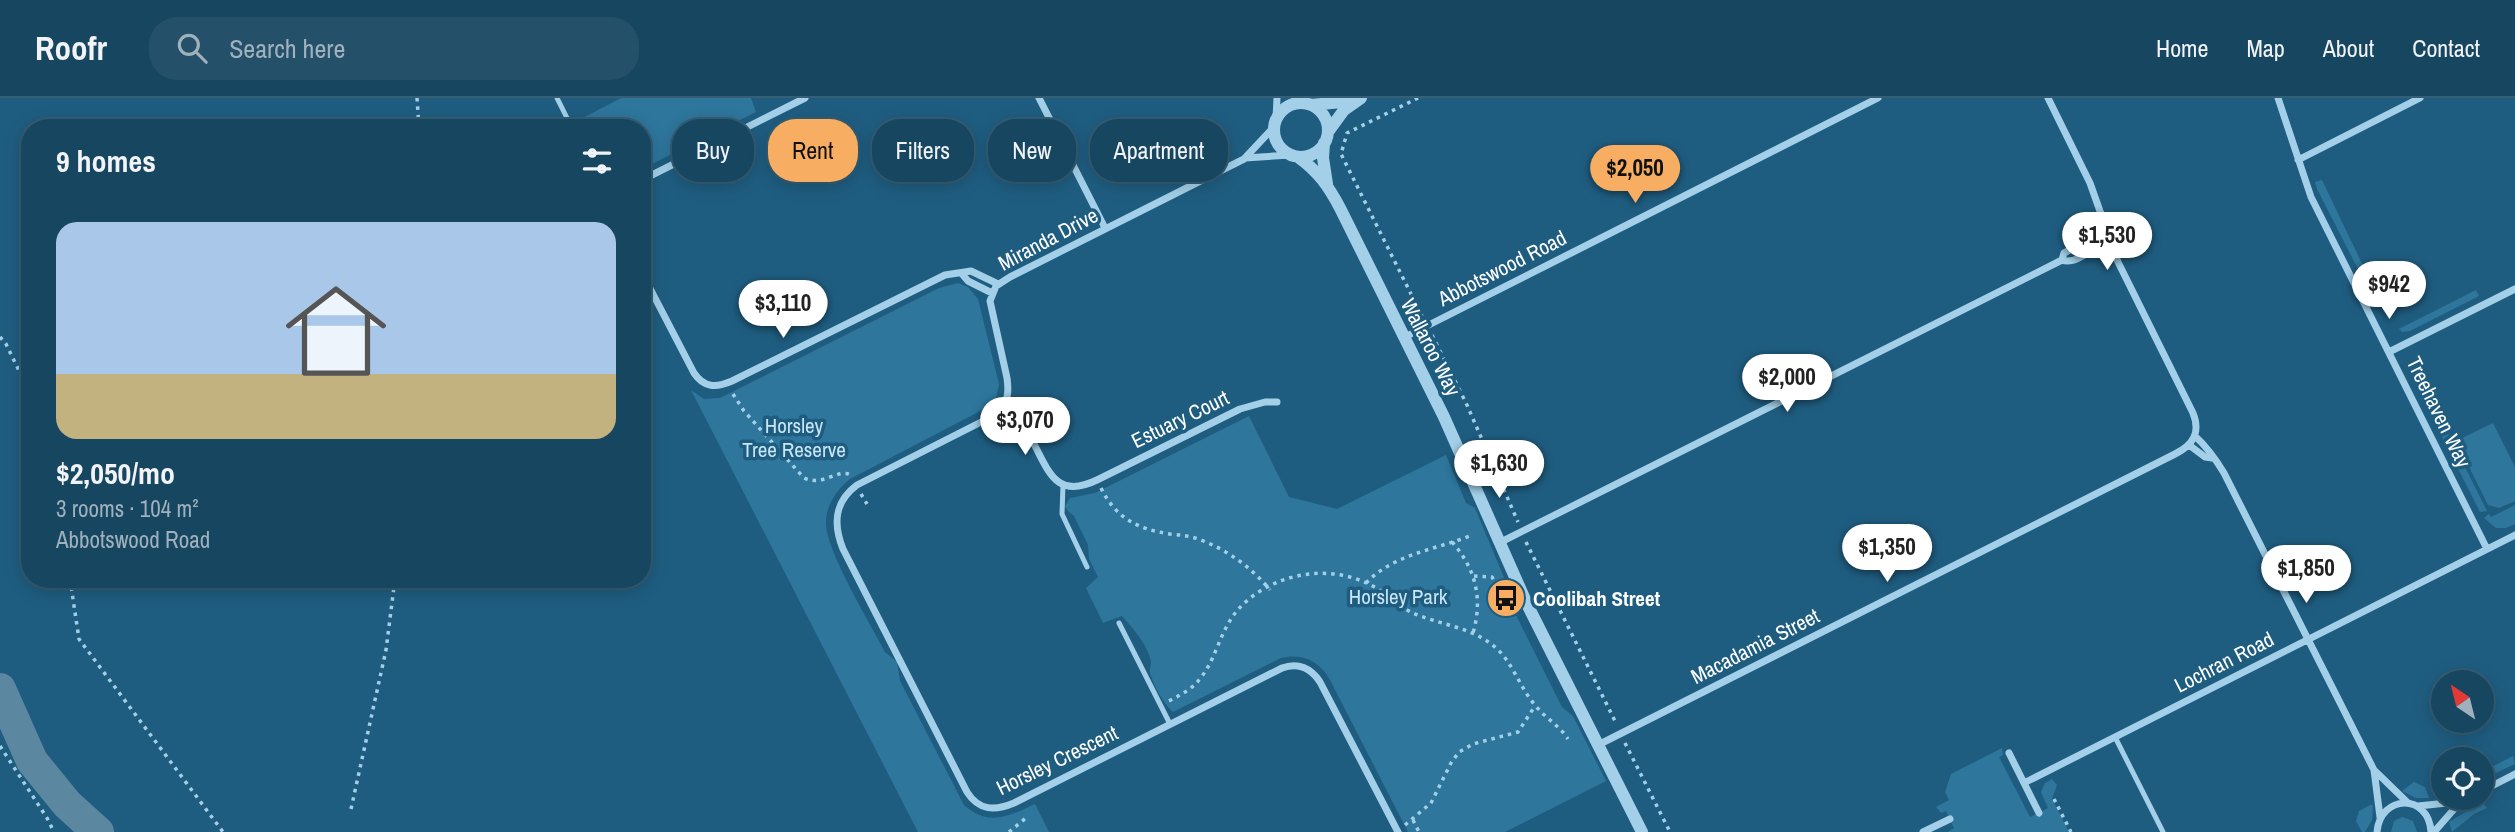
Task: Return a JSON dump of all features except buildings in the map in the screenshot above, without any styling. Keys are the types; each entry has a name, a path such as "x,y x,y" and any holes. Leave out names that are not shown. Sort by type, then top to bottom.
{"street":[{"path":"651,175 805,98"},
{"path":"1039,98 1105,228"},
{"path":"1277,98 1277,144 1294,156 1313,154 1339,116 1359,99"},
{"name":"Abbotswood Road","path":"1405,337 1878,98"},
{"path":"2048,98 2091,183 2128,283 2193,413 2197,427 2196,436 2189,445 2205,457 2212,458"},
{"name":"Treehaven Way","path":"2278,98 2311,197 2487,549"},
{"path":"2298,160 2420,98"},
{"path":"1275,123 1287,107 1303,102 1359,99"},
{"path":"1303,102 1324,116 1326,138"},
{"name":"Miranda Drive","path":"1004,406 1009,391 992,311 992,293 998,284 1244,159 1275,123"},
{"name":"Wallaroo Way","path":"1326,138 1323,158 1327,184"},
{"name":"Miranda Drive","path":"1244,159 1294,156"},
{"name":"Wallaroo Way","path":"1294,156 1318,173 1327,184 1405,337 1456,442 1499,543 1642,832"},
{"path":"1499,543 2062,260 2064,253 2086,242 2094,243 2109,236"},
{"path":"651,290 698,379 712,387 728,383 936,278 971,271 998,284"},
{"path":"962,274 968,281 992,293"},
{"path":"2389,352 2515,289"},
{"name":"Estuary Court","path":"1063,485 1078,487 1097,480 1240,409 1265,402 1277,402"},
{"path":"1004,406 1030,437 1051,476 1063,485"},
{"name":"Horsley Crescent","path":"1004,406 989,418 857,485 845,496 836,520 838,536 962,783 975,802 990,809 1005,807 1282,668 1295,665 1307,668 1320,682 1397,831"},
{"path":"2196,436 2211,450 2212,458 2224,473 2374,770 2408,803 2418,806 2431,804"},
{"name":"Macadamia Street","path":"1598,745 2189,445"},
{"name":"Lochran Road","path":"2024,783 2515,535"},
{"path":"2009,753 2039,813"},
{"path":"2374,770 2378,825"},
{"path":"2494,784 2515,774"},
{"path":"2371,832 2391,807 2408,803"},
{"path":"2418,806 2428,816 2433,832 2454,810"},
{"path":"1923,832 1950,819"}],"lane":[{"path":"557,98 568,119"},
{"path":"1063,485 1062,514 1087,566"},
{"path":"1119,623 1170,724"},
{"path":"2115,737 2163,832"}],"path":[{"path":"417,98 418,119"},
{"path":"1418,98 1348,134 1341,154 1467,405 1521,532 1670,832"},
{"path":"0,337 21,375"},
{"path":"728,383 744,411 801,476 817,482 846,472 851,475 867,504"},
{"path":"1097,480 1112,507 1124,518 1155,531 1194,537 1213,545 1249,567 1269,588"},
{"path":"1366,583 1397,561 1470,536"},
{"path":"1452,542 1474,576 1478,601 1473,634"},
{"path":"1161,705 1189,690 1199,680 1230,620 1247,601 1295,576 1313,573 1342,575 1366,583 1414,613 1473,634 1500,652 1535,706 1561,729 1568,739"},
{"path":"1474,576 1492,577 1506,604"},
{"path":"71,588 79,639 223,832"},
{"path":"351,809 386,650 394,588"},
{"path":"1397,831 1431,803 1451,763 1460,752 1473,744 1518,732 1535,706"},
{"path":"0,746 54,832"},
{"path":"2054,799 2071,832"},
{"path":"1009,832 1026,818"},
{"path":"1413,820 1419,832"}],"green space":[{"path":"621,98 751,98 756,112 742,119 672,119 672,154 651,164 651,119 581,119"},
{"path":"2322,180 2367,274 2361,275 2317,189 2315,182"},
{"name":"Horsley Tree Reserve","path":"958,283 968,287 978,299 999,384 996,399 984,409 850,479 832,499 827,512 828,538 860,607 885,652 897,662 900,681 964,805 973,812 990,818 1008,815 1035,804 1049,832 918,832 691,390 704,399 720,398 939,288"},
{"path":"2476,290 2479,296 2410,331 2402,332 2399,329"},
{"name":"Horsley Park","path":"1249,416 1289,497 1337,509 1446,455 1466,503 1475,508 1505,580 1505,593 1562,707 1573,716 1606,781 1505,832 1408,832 1329,678 1314,662 1295,656 1281,658 1173,712 1169,708 1154,683 1150,672 1150,656 1135,631 1122,616 1103,623 1086,588 1098,577 1089,559 1088,545 1074,516 1065,506 1070,498 1095,493"},
{"path":"2493,423 2515,467 2515,501 2499,508 2488,505 2456,441"},
{"path":"2444,425 2487,511 2480,512 2439,431"},
{"path":"2515,505 2515,524 2506,528 2496,528 2484,518 2489,514 2491,517"},
{"path":"2002,748 2003,755 1999,757 2030,817 2048,808 2041,792 2045,783 2052,779 2057,785 2052,799 2069,832 1948,832 1954,828 1946,811 1941,813 1936,807 1949,800 1945,792 1951,774"},
{"path":"2513,756 2515,764 2494,774 2494,766"},
{"path":"2414,782 2425,787 2429,798 2416,798 2402,791"},
{"path":"2373,805 2372,820 2365,832 2362,832 2356,821 2359,811"},
{"path":"2469,810 2483,810 2452,832 2449,822"},
{"path":"2402,817 2413,821 2417,832 2391,832 2394,821"}],"waterway":[{"path":"0,689 32,761 67,804 98,832"}],"place":[{"name":"Coolibah Street","path":"1506,598"}]}
